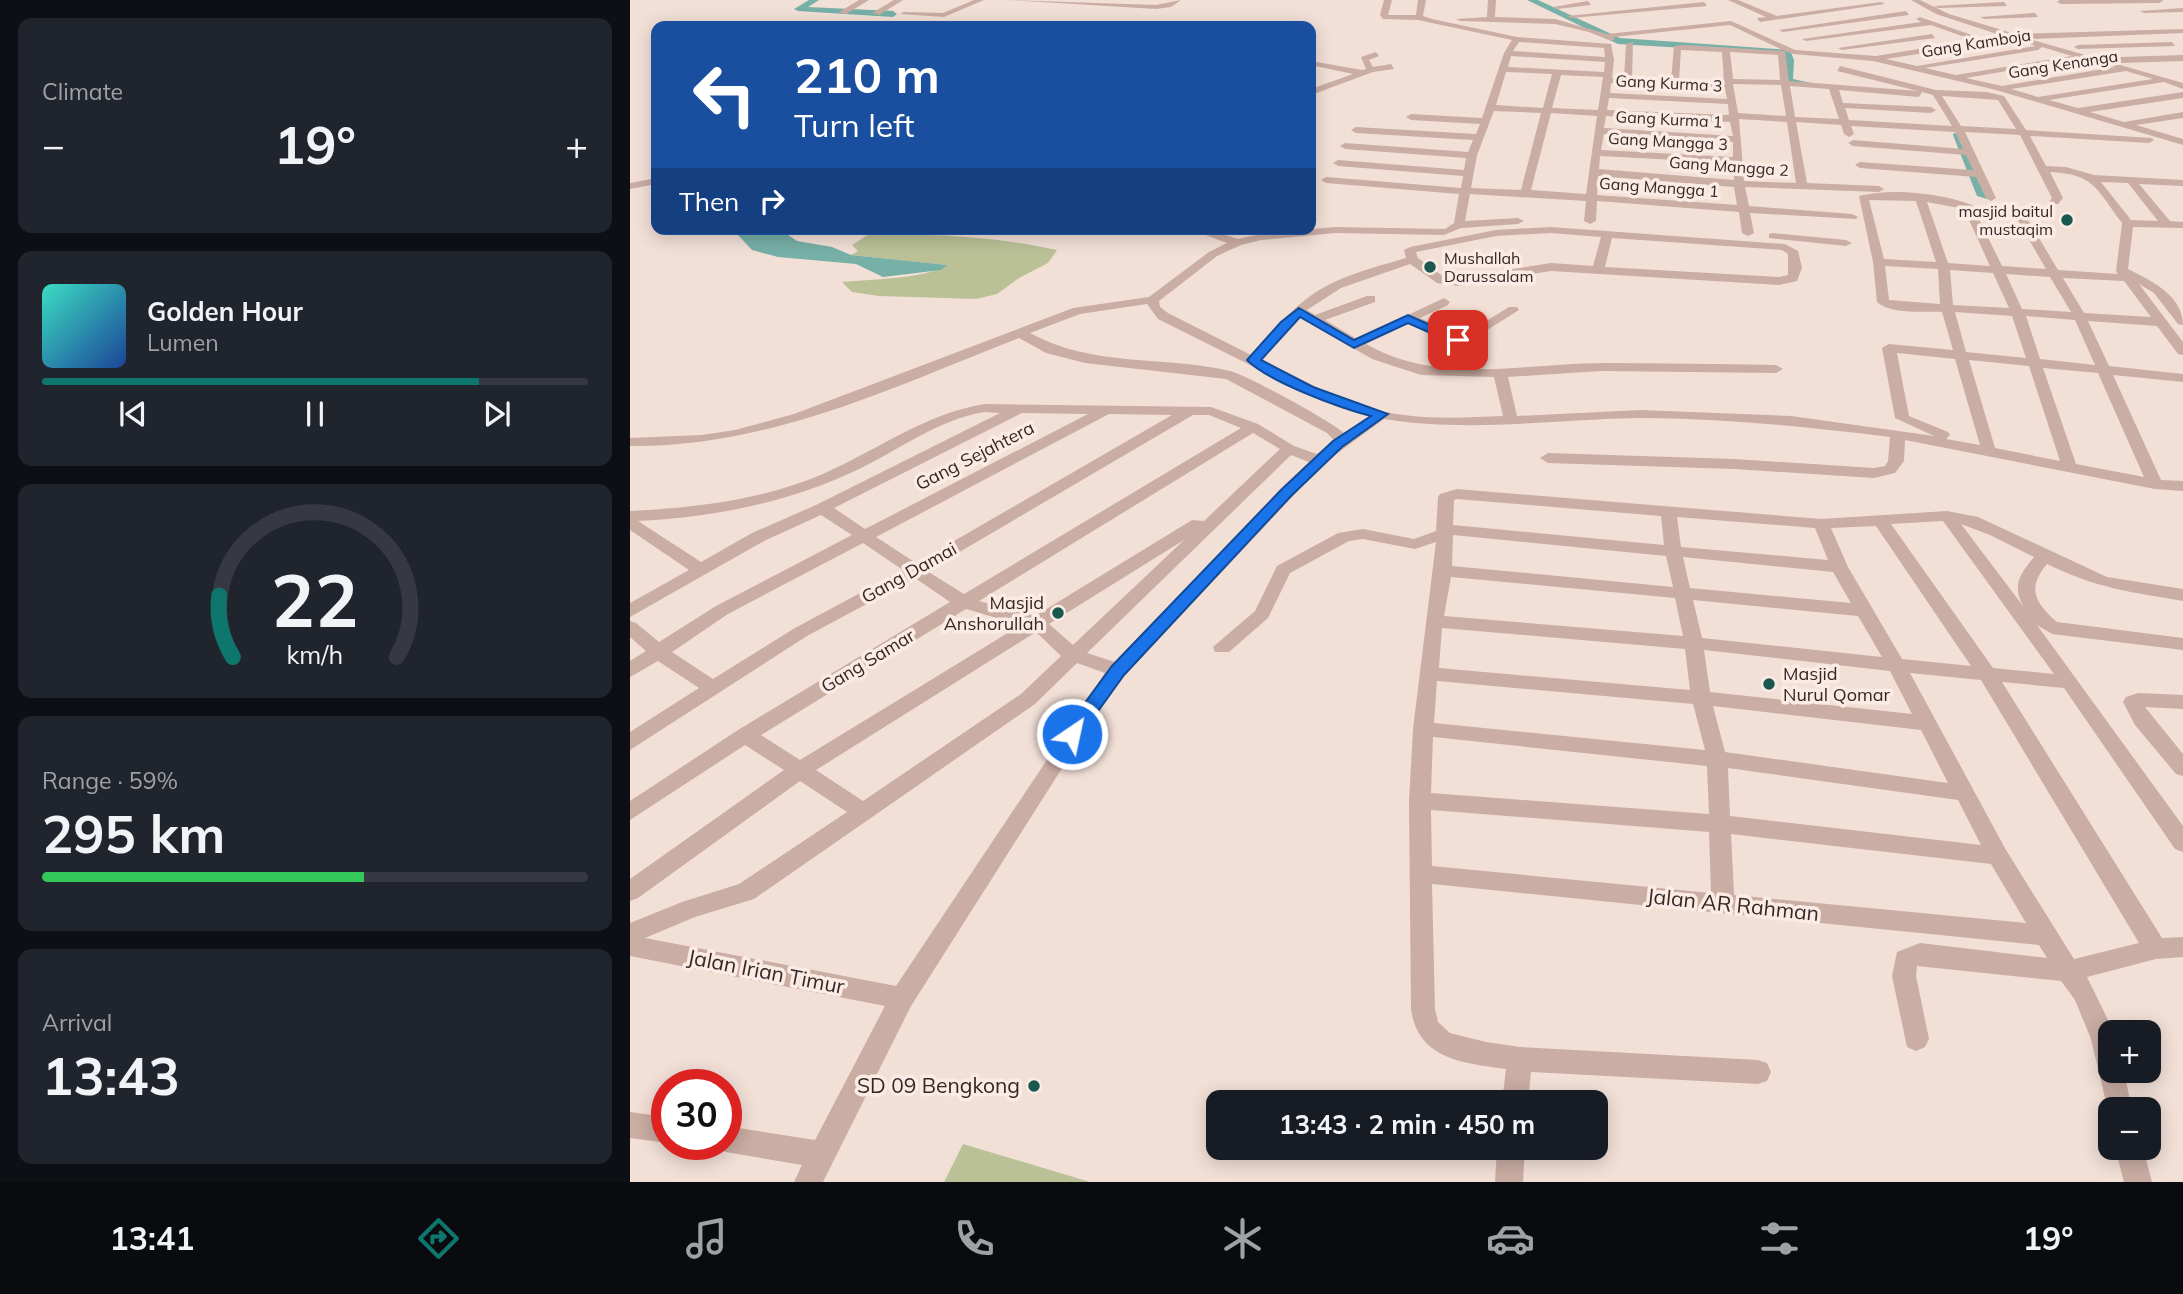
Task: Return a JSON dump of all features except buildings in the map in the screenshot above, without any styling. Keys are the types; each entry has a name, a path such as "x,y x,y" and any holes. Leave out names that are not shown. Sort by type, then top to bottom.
{"street":[{"path":"843,12 865,0"},
{"path":"876,13 899,0"},
{"path":"904,14 944,15 980,0"},
{"path":"1010,0 1141,3 1163,6 1177,0"},
{"path":"1388,0 1384,16 1419,18 1517,39 1584,42 1881,4"},
{"path":"1419,18 1422,0"},
{"path":"1491,20 1492,0"},
{"path":"1732,0 1776,18"},
{"path":"1871,0 1981,41"},
{"path":"1915,0 1924,6 2012,37 2105,60 2183,86"},
{"path":"2061,2 2158,0 2183,8"},
{"path":"1557,7 1575,2 1598,2"},
{"path":"1571,16 1700,2 1713,10 1698,15"},
{"path":"1795,5 1822,3"},
{"path":"1924,6 2004,4"},
{"path":"915,5 962,8"},
{"path":"1754,10 1781,7"},
{"path":"1529,8 1531,19"},
{"path":"2129,11 2183,8"},
{"path":"1724,12 1743,22"},
{"path":"1783,30 1906,13"},
{"path":"1419,18 1458,14 1576,37 1584,42"},
{"path":"1956,18 2035,15"},
{"path":"1491,20 1548,19 1591,30 1611,40 1607,40"},
{"path":"1760,20 1838,53 1958,32"},
{"path":"2123,22 2183,52"},
{"path":"1731,23 1793,52 1838,53 1873,58 2036,99 2183,142"},
{"path":"1806,39 1931,23"},
{"path":"1592,25 1606,24"},
{"path":"1986,28 2026,26"},
{"path":"1873,58 2012,37 2183,31"},
{"path":"1737,35 1750,33"},
{"path":"1674,42 1712,38"},
{"path":"1459,225 1463,191 1472,155 1491,108 1508,53 1517,39"},
{"path":"1590,221 1593,172 1610,60 1607,40"},
{"path":"2049,48 2183,43"},
{"path":"1628,80 1630,44"},
{"path":"1675,82 1677,48 1766,50 1782,53 1789,120 1802,187"},
{"name":"Gang Kamboja","path":"1910,68 2049,48"},
{"path":"1726,49 1738,139 1739,184 1748,233"},
{"path":"1508,53 1610,60"},
{"path":"1838,53 1841,87 1837,105 1860,165 1863,187"},
{"path":"1367,72 1364,59 1376,54"},
{"path":"1953,77 2087,56"},
{"path":"2105,60 2183,58"},
{"path":"1316,64 1367,72"},
{"path":"1316,90 1391,66"},
{"name":"Gang Kenanga","path":"1999,89 2131,68"},
{"path":"1502,69 1628,80 1785,83 1919,94"},
{"path":"1840,69 1936,93 1998,97 2024,134 2058,198 2054,202"},
{"path":"1525,193 1557,72"},
{"path":"2036,99 2166,80"},
{"path":"1936,93 1991,198"},
{"name":"Gang Kurma 3","path":"1605,95 1732,102"},
{"path":"2075,111 2183,95"},
{"path":"1837,105 1931,110"},
{"path":"1491,108 1789,120 2024,134 2171,139 2183,136"},
{"path":"2122,125 2183,114"},
{"path":"1411,117 1485,121"},
{"path":"1356,130 1478,137"},
{"name":"Gang Kurma 1","path":"1599,131 1738,139"},
{"path":"1853,143 1967,152"},
{"path":"1345,146 1472,155"},
{"name":"Gang Mangga 3","path":"1597,153 1738,160"},
{"path":"1338,163 1468,173"},
{"path":"1860,165 1977,174"},
{"path":"2042,169 2066,170 2093,178 2183,183"},
{"name":"Gang Mangga 2","path":"1593,172 1739,184 1863,187 1960,196"},
{"path":"2093,178 2128,223 2124,275 2183,351"},
{"name":"Gang Mangga 1","path":"1326,180 1852,217"},
{"path":"630,186 651,182"},
{"path":"2133,183 2166,224"},
{"path":"2069,466 2018,313 1968,207 1956,203 1921,200 1874,196 1863,198 1879,262 1881,299 1885,303 1898,306 1947,308 2018,313 2161,322"},
{"path":"1921,200 1944,268 1947,308 1987,446"},
{"path":"2017,210 2080,317 2155,484"},
{"path":"1316,231 1444,232 1459,225 1508,220 1590,221 1846,243"},
{"path":"2128,223 2183,225"},
{"path":"1253,360 1299,312 1334,288 1411,255 1454,241 1517,230 1785,247 1794,253 1796,268 1793,278 1779,281 1538,267 1458,282 1441,280 1411,255 1396,230"},
{"path":"1444,232 1454,241"},
{"path":"1598,269 1607,234"},
{"path":"1213,235 1237,243"},
{"path":"630,442 697,442 762,430 1094,306 1152,300 1213,254 1237,243 1286,235"},
{"path":"1879,262 1944,268 2124,275 2158,290 2183,321"},
{"path":"1314,320 1371,299"},
{"path":"1152,300 1154,308 1163,316 1309,389 1349,406 1382,414 1431,421 1640,414 1735,416 1791,420 1987,446"},
{"path":"1354,345 1444,302"},
{"path":"1408,318 1463,341 1513,310"},
{"path":"1299,312 1354,345 1404,367 1426,372 1500,373 1601,367 1776,369"},
{"path":"1020,333 1051,350 1085,359 1229,375 1332,430 1343,440"},
{"path":"2183,378 1889,348 1899,410 1905,421 1938,434 2069,466 2155,484 2183,486"},
{"path":"1500,373 1511,420"},
{"path":"630,516 707,512 768,499 850,468 961,413 984,408 1211,411 1253,427 1279,440 1289,449 1319,460"},
{"path":"630,611 758,537 822,508 1021,408"},
{"name":"Gang Sejahtera","path":"630,670 722,610 1107,410"},
{"name":"Gang Damai","path":"630,742 800,632 914,571 1191,410"},
{"path":"808,1182 902,998 1058,755 1118,670 1319,460 1382,414"},
{"name":"Gang Samar","path":"630,813 746,735 1253,427"},
{"path":"1548,458 1734,464 1874,473 1889,470 1896,461 1898,434"},
{"path":"630,934 690,909 746,892 1028,699 1289,449"},
{"path":"1758,1072 1520,1059 1459,1048 1432,1035 1423,1009 1420,801 1423,729 1434,621 1443,571 1446,497 1457,494 1821,524 1947,516 1972,521 1996,531 2044,556 2104,582 2180,593"},
{"path":"630,891 800,770 1228,506"},
{"path":"822,508 964,603 1037,623 1072,655 1118,670"},
{"path":"1668,510 1673,549 1694,643 1701,698 1717,760 1723,905"},
{"path":"1947,516 2070,682 2183,843"},
{"path":"1880,520 1987,674 2156,949"},
{"path":"630,523 701,570"},
{"path":"1821,524 1839,566 1896,665 1998,856 2084,993 2104,1039 2116,1097"},
{"path":"1222,648 1262,614 1283,570 1349,534 1415,544 1443,531 1673,549 1839,566"},
{"path":"2044,556 2027,578 2025,590 2041,618 2052,628 2183,644"},
{"path":"1443,571 1863,610"},
{"path":"1434,621 1694,643 2070,682"},
{"path":"630,626 659,652 712,688"},
{"path":"1430,674 1701,698 1926,723"},
{"path":"2180,760 2142,720 2133,702 2183,702"},
{"path":"1423,729 1717,760 1963,793"},
{"path":"746,735 864,812"},
{"path":"1420,801 1721,824 1998,856"},
{"name":"Jalan AR Rahman","path":"1421,874 2046,935"},
{"name":"Jalan Irian Timur","path":"630,946 902,998"},
{"path":"1916,1039 1904,976 1905,960 1920,954 2068,971 2156,949 2183,947"},
{"path":"1517,1090 1520,1059"},
{"path":"630,1125 651,1128"},
{"path":"742,1142 821,1154"},
{"path":"1509,1182 1510,1160"},
{"path":"2132,1160 2138,1182"}],"green space":[{"path":"867,235 916,235 1010,242 1057,250 1048,263 1019,278 997,294 976,299 879,296 852,292 842,282 913,276 946,265 851,255 858,251 852,245"},
{"path":"963,1144 1090,1182 944,1182"}],"water":[{"path":"738,235 788,235 797,241 832,247 851,255 947,265 941,270 883,277 856,264 778,257 752,250"}],"waterway":[{"path":"815,0 798,9 893,14"},
{"path":"1531,0 1618,41 1787,52 1788,82 1806,83"},
{"path":"1958,135 1983,196"}],"place":[{"name":"masjid baitul mustaqim","path":"2067,220"},
{"name":"Mushallah Darussalam","path":"1430,267"},
{"name":"Masjid Anshorullah","path":"1058,613"},
{"name":"Masjid Nurul Qomar","path":"1769,684"},
{"name":"SD 09 Bengkong","path":"1034,1086"}],"route":[{"path":"1072,734 1118,670 1286,493 1337,444 1382,414 1349,406 1253,360 1285,325 1299,312 1354,345 1408,318 1458,340"}]}
